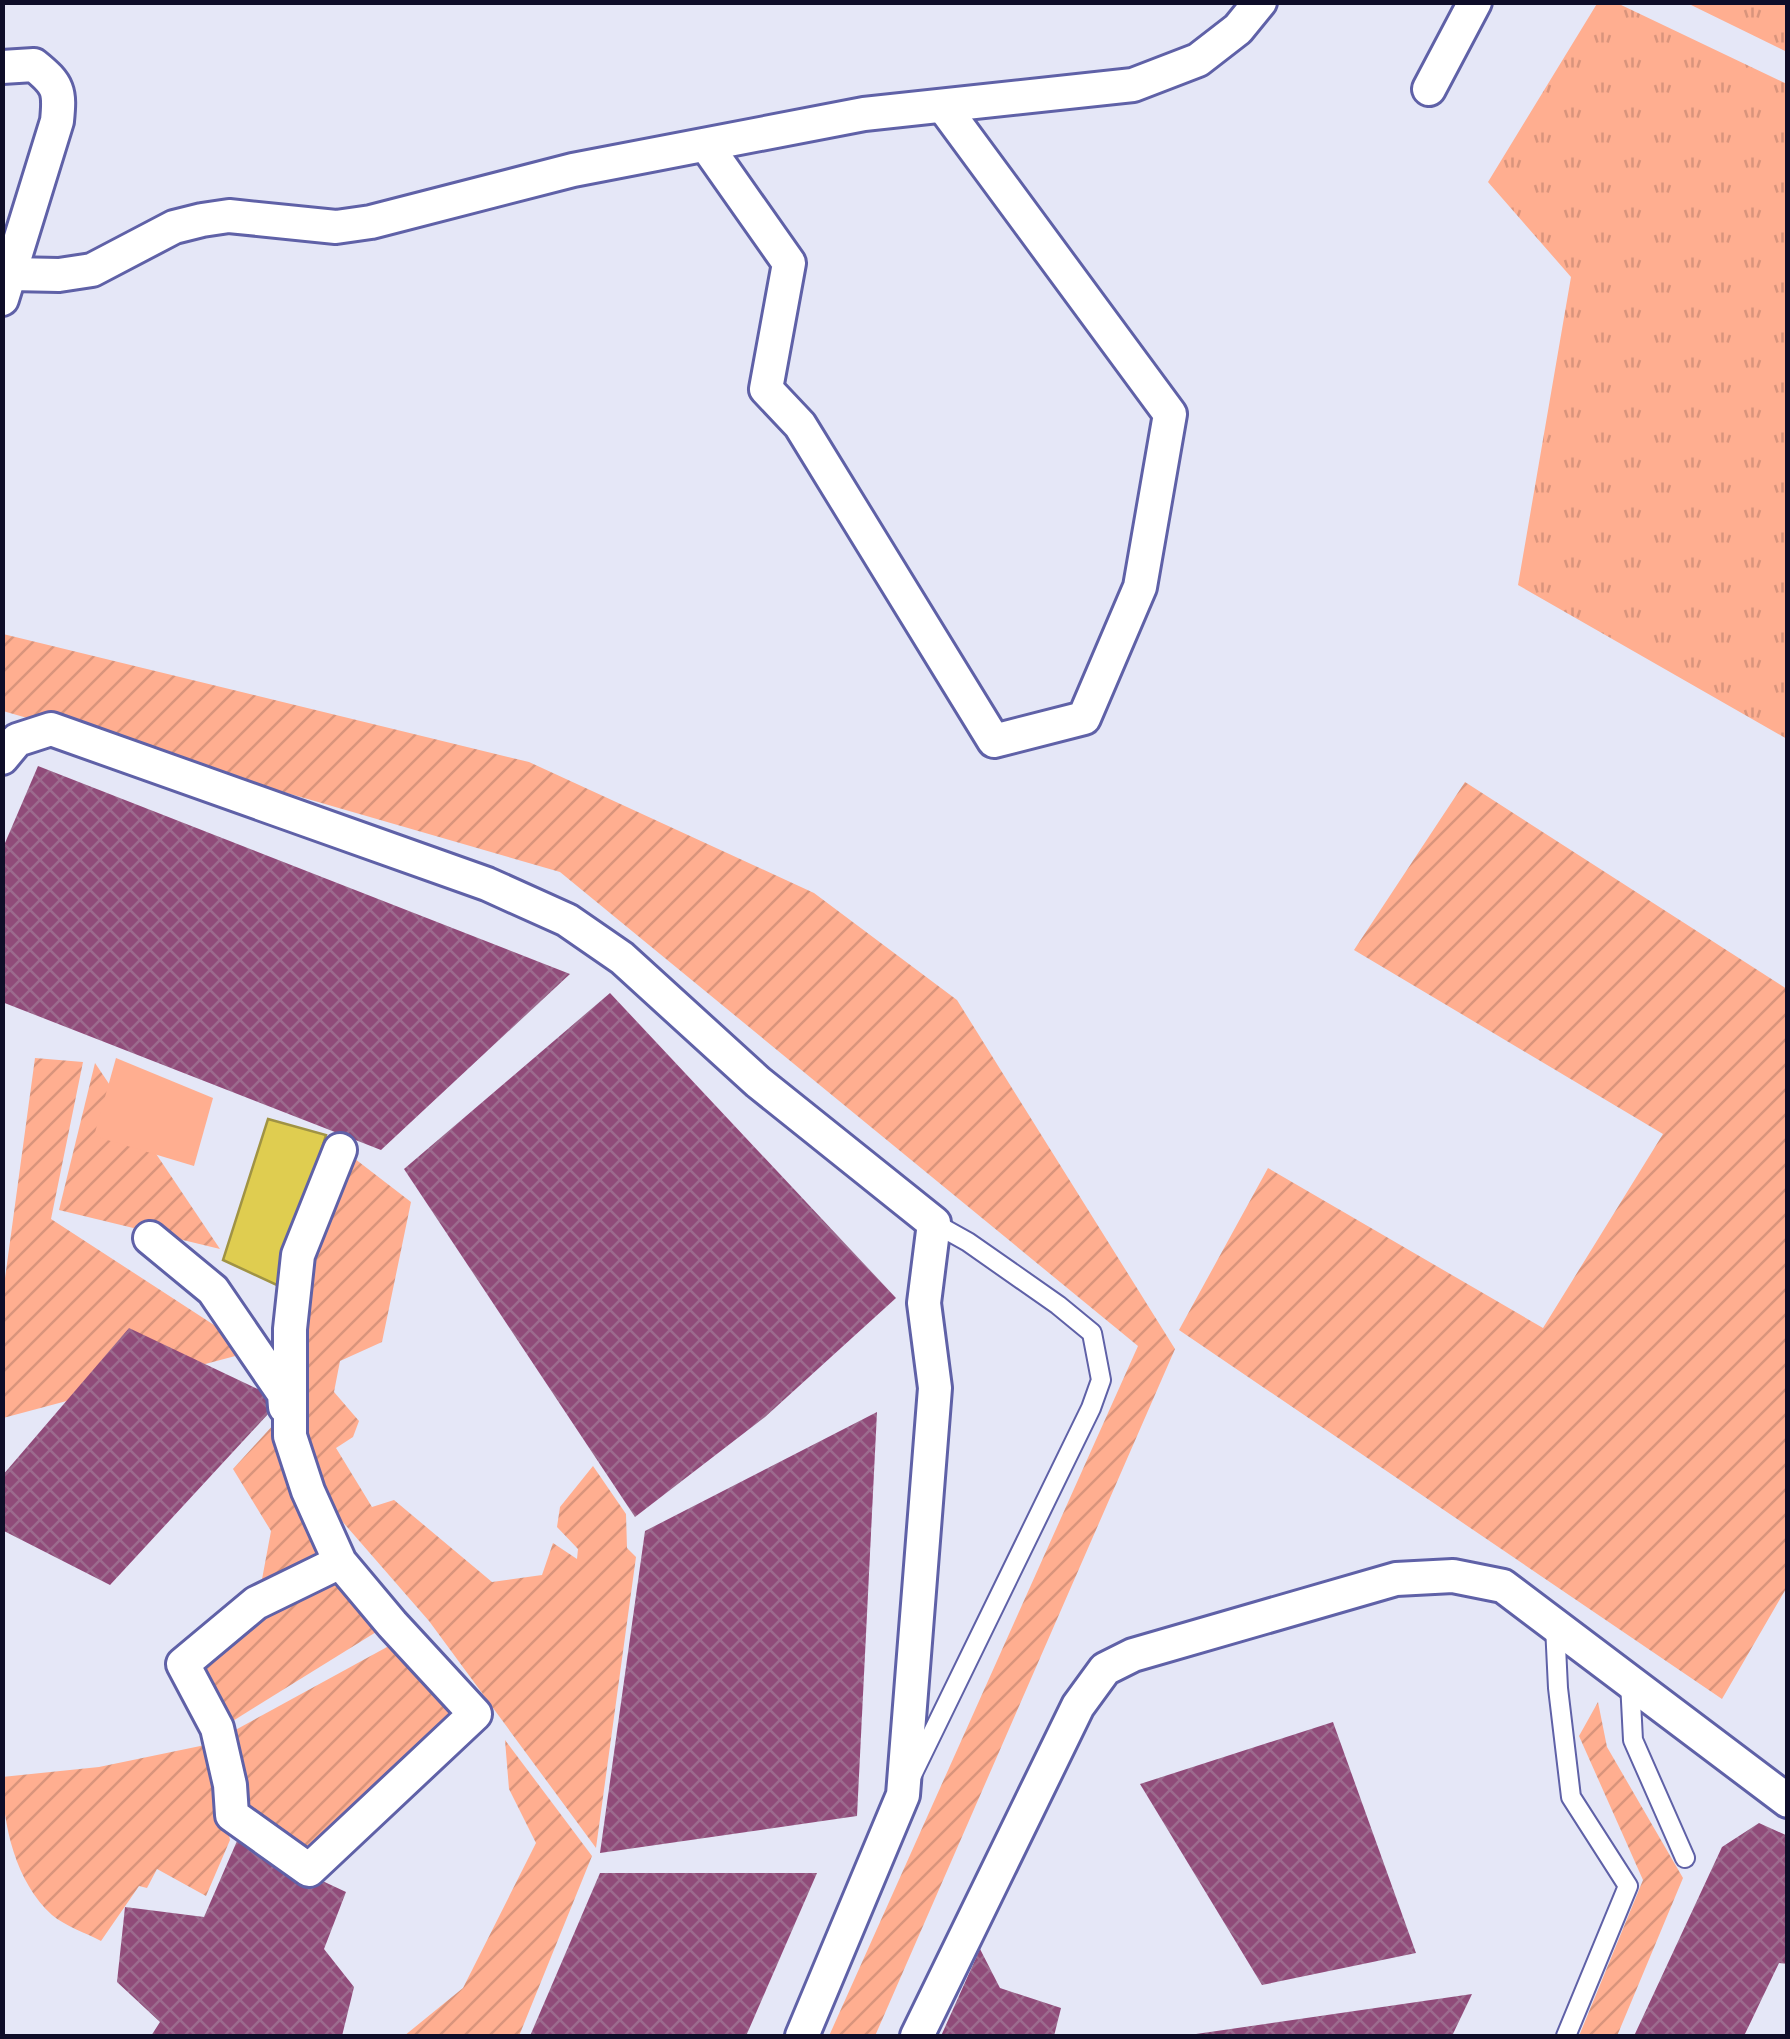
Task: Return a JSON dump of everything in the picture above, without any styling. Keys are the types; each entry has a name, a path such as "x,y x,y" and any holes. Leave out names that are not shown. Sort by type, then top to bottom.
{"street":[{"path":"2,67 34,65 51,78 60,94 57,121 7,286 92,270 174,227 202,220 229,216 336,227 371,222 573,170 864,114 1133,85 1198,60 1238,29 1260,2"},
{"path":"1429,88 1476,2"},
{"path":"706,145 789,263 766,389 800,425 994,741 1084,718 1140,588 1170,414 943,106"},
{"path":"2,758 16,740 52,729 487,884 567,920 622,958 758,1082 934,1223 924,1303 935,1388 903,1795 802,2036"},
{"path":"290,1436 290,1329 298,1255 340,1150"},
{"path":"150,1238 213,1290 284,1394 290,1436 308,1491 340,1562 475,1714 309,1870 232,1815 218,1728 182,1664 256,1602 340,1562"},
{"path":"917,2036 1078,1706 1105,1670 1133,1655 1396,1579 1453,1576 1503,1586 1788,1800"}],"lane":[{"path":"903,1795 1092,1408 1101,1380 1092,1333 968,1242 934,1223"},
{"path":"1555,1625 1571,1798 1628,1886 1566,2036"},
{"path":"1630,1682 1633,1740 1685,1858"}],"green space":[{"path":"1598,2 1617,3 1787,84 1787,739 1518,585 1571,277 1488,182"},
{"path":"1687,3 1787,3 1787,52"},
{"path":"3,634 529,762 814,893 957,1000 1175,1349 875,2036 829,2036 1138,1346 560,872 3,711"},
{"path":"1465,782 1787,989 1787,1587 1722,1699 1179,1330 1268,1168 1543,1328 1663,1134 1354,950"},
{"path":"35,1058 83,1062 51,1219 254,1351 3,1418 3,1293"},
{"path":"116,1058 213,1098 194,1166 94,1136"},
{"path":"95,1063 220,1249 59,1210"},
{"path":"346,1152 411,1202 382,1342 340,1361 334,1392 359,1421 353,1437 336,1448 372,1507 394,1500 492,1582 542,1575 553,1543 577,1559 578,1549 557,1527 560,1507 593,1466 626,1514 627,1548 636,1557 596,1848 429,1621 314,1489 300,1412 309,1250"},
{"path":"275,1423 326,1561 260,1590 271,1531 233,1469"},
{"path":"346,1580 381,1629 228,1724 191,1666 251,1616"},
{"path":"398,1641 470,1712 304,1862 236,1803 228,1734"},
{"path":"1598,1702 1607,1747 1683,1878 1617,2036 1579,2036 1643,1880 1579,1736"},
{"path":"505,1740 592,1856 519,2036 404,2036 463,1988 536,1843 509,1789"},
{"path":"210,1744 230,1840 206,1896 157,1869 147,1888 139,1886 101,1941 52,1915 29,1886 13,1851 2,1777 99,1767"}],"shaded area":[{"path":"268,1119 326,1135 279,1286 223,1260"}],"building":[{"path":"38,766 570,974 381,1150 2,1002 2,850"},
{"path":"610,993 896,1298 765,1417 635,1517 404,1169"},
{"path":"129,1328 281,1400 110,1585 2,1530 2,1476"},
{"path":"877,1412 857,1816 600,1853 645,1531"},
{"path":"1333,1722 1416,1953 1262,1985 1140,1784"},
{"path":"1759,1823 1788,1836 1788,1964 1779,1963 1744,2036 1634,2036 1722,1847"},
{"path":"237,1841 346,1892 324,1949 354,1987 342,2036 151,2036 160,2022 117,1982 125,1907 204,1917"},
{"path":"600,1873 817,1873 746,2036 530,2036"},
{"path":"980,1949 1000,1988 1061,2008 1054,2036 941,2036"},
{"path":"1472,1994 1452,2036 1196,2036 1196,2034"}]}
